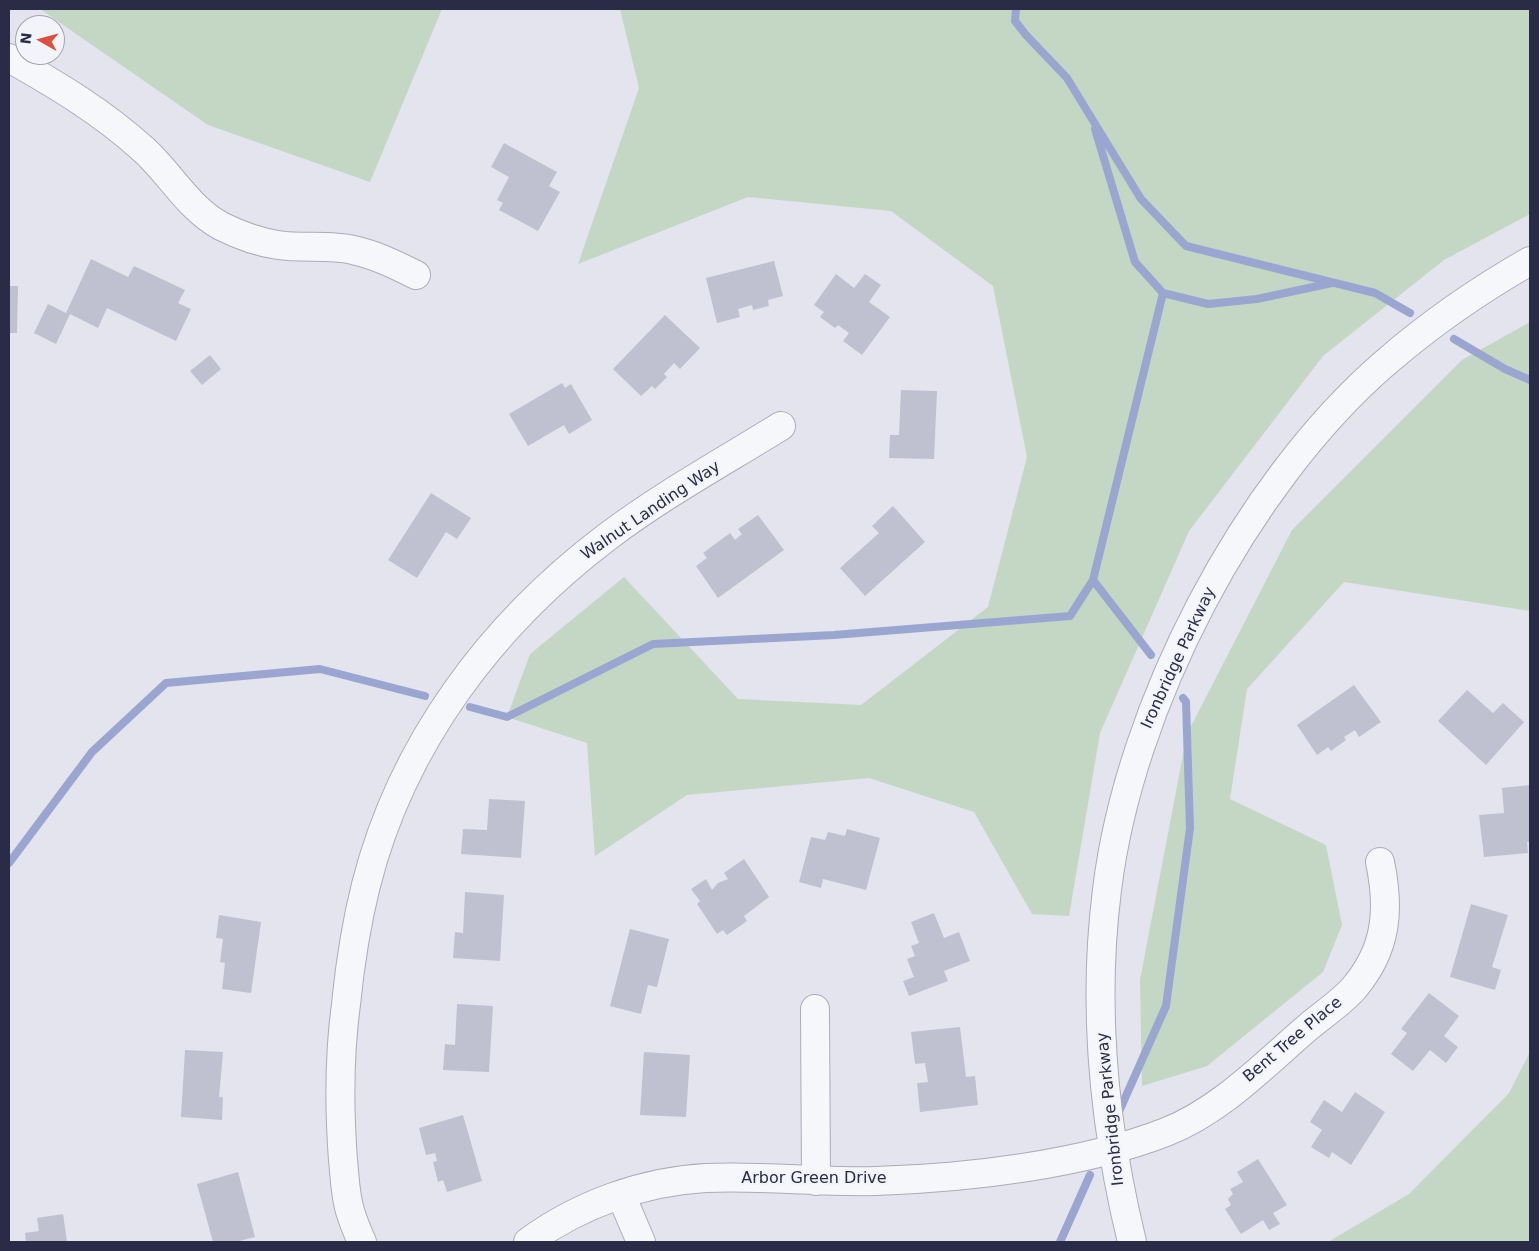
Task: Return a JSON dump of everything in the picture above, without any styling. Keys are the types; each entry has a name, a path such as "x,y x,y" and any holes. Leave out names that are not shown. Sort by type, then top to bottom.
{"street":[{"path":"9,58 63,88 106,117 145,151 195,206 220,225 248,238 279,245 352,250 385,260 416,275"},
{"name":"Ironbridge Parkway","path":"1132,1242 1112,1150 1102,1061 1101,964 1107,889 1119,820 1133,766 1156,700 1188,630 1230,554 1272,490 1310,442 1351,396 1384,364 1447,314 1530,261"},
{"name":"Walnut Landing Way","path":"362,1242 350,1213 346,1192 340,1110 341,1041 352,948 366,884 386,823 412,764 444,707 475,664 509,624 557,578 633,519 781,426"},
{"name":"Bent Tree Place","path":"1112,1150 1168,1132 1205,1112 1232,1092 1353,990 1370,967 1381,941 1386,913 1386,890 1380,862"},
{"path":"815,1009 816,1181"},
{"name":"Arbor Green Drive","path":"528,1242 576,1214 621,1195 658,1185 706,1178 876,1181 958,1175 1035,1165 1112,1150"},
{"path":"621,1195 641,1242"}],"green space":[{"path":"40,9 442,9 370,182 208,125 65,26 65,15 49,15"},
{"path":"620,9 1530,9 1530,214 1444,260 1323,356 1189,531 1100,733 1069,916 1032,914 974,812 869,778 687,795 595,856 587,743 507,717 530,654 624,577 738,699 861,705 988,607 1027,457 993,286 891,211 748,197 578,264 639,88"},
{"path":"1530,322 1530,611 1344,582 1247,689 1230,799 1326,845 1342,925 1323,972 1207,1066 1142,1086 1140,980 1187,734 1292,530 1462,360"},
{"path":"1530,1052 1530,1242 1328,1242 1409,1194 1509,1093"}],"building":[{"path":"504,143 557,172 549,186 560,192 538,231 499,210 503,203 497,200 509,177 491,167"},
{"path":"91,259 128,277 134,266 185,290 178,303 191,309 176,341 107,308 98,328 70,314 56,344 34,333 48,304 66,313"},
{"path":"774,261 783,296 768,300 769,306 753,310 752,305 738,309 740,317 717,323 706,278"},
{"path":"836,274 854,288 865,274 881,285 869,302 890,317 862,355 843,341 849,333 838,325 835,328 820,317 824,312 814,305"},
{"path":"9,286 18,286 17,333 9,333"},
{"path":"665,315 700,348 680,369 674,363 664,374 667,377 655,389 652,386 641,396 613,369"},
{"path":"210,355 221,369 202,385 190,371"},
{"path":"562,383 565,388 571,384 592,420 569,434 564,425 528,446 509,414"},
{"path":"901,390 937,391 934,459 889,458 890,435 899,435"},
{"path":"431,493 471,518 457,539 446,532 417,578 388,560"},
{"path":"893,506 925,542 865,596 840,568 879,533 872,526"},
{"path":"758,515 784,550 718,598 696,566 707,558 703,553 730,533 735,540 742,534 738,529"},
{"path":"1354,685 1381,722 1359,737 1355,730 1344,737 1346,740 1331,751 1328,747 1317,755 1297,725"},
{"path":"1467,690 1493,713 1503,703 1524,722 1486,765 1438,721"},
{"path":"1530,785 1530,842 1527,842 1528,853 1484,857 1479,815 1504,813 1502,788"},
{"path":"489,799 525,801 521,858 461,854 463,829 487,830"},
{"path":"847,829 880,838 866,890 823,879 821,888 799,882 811,837 825,840 828,832 845,836"},
{"path":"744,859 769,897 744,916 747,921 727,935 723,930 717,934 697,904 700,901 691,889 706,879 712,890 718,883 728,879 724,873"},
{"path":"465,892 504,895 500,961 453,958 455,932 463,933"},
{"path":"1471,904 1508,915 1492,967 1501,970 1495,990 1450,977"},
{"path":"934,913 944,938 959,932 970,961 944,971 948,981 909,996 903,981 914,977 907,959 915,956 911,946 919,943 911,922"},
{"path":"219,915 261,922 251,993 222,989 225,963 220,962 223,939 216,938"},
{"path":"630,929 669,939 657,987 648,985 641,1014 610,1006"},
{"path":"1429,993 1459,1016 1444,1036 1458,1047 1446,1063 1430,1050 1413,1071 1391,1054 1407,1033 1401,1029"},
{"path":"457,1004 493,1006 489,1072 443,1070 445,1044 455,1045"},
{"path":"960,1027 966,1077 975,1076 978,1105 920,1112 917,1083 928,1082 925,1063 915,1064 911,1032"},
{"path":"185,1050 223,1052 219,1097 223,1097 222,1120 181,1117"},
{"path":"644,1052 690,1055 686,1117 640,1115"},
{"path":"1355,1092 1385,1112 1351,1165 1332,1152 1329,1158 1311,1147 1322,1130 1310,1122 1324,1100 1342,1112"},
{"path":"463,1115 482,1181 447,1192 443,1180 438,1182 433,1162 437,1161 435,1153 426,1155 419,1128"},
{"path":"1258,1159 1287,1205 1273,1213 1280,1224 1269,1230 1263,1220 1241,1234 1225,1209 1231,1205 1228,1199 1233,1194 1230,1189 1243,1182 1237,1172"},
{"path":"238,1172 255,1237 235,1242 213,1242 197,1184"},
{"path":"63,1214 67,1242 26,1242 25,1233 39,1231 37,1218"}],"waterway":[{"path":"1016,9 1015,21 1067,78 1141,199 1186,246 1375,293 1410,313"},
{"path":"1095,129 1135,262 1163,293 1208,304 1257,299 1332,283"},
{"path":"1151,655 1093,580 1163,293"},
{"path":"1454,339 1505,369 1530,380"},
{"path":"470,707 507,717 653,644 834,635 1070,616 1093,580"},
{"path":"9,863 92,752 166,683 320,669 425,696"},
{"path":"1117,1116 1166,1006 1190,828 1186,702 1183,698"},
{"path":"1060,1242 1090,1175"}]}
